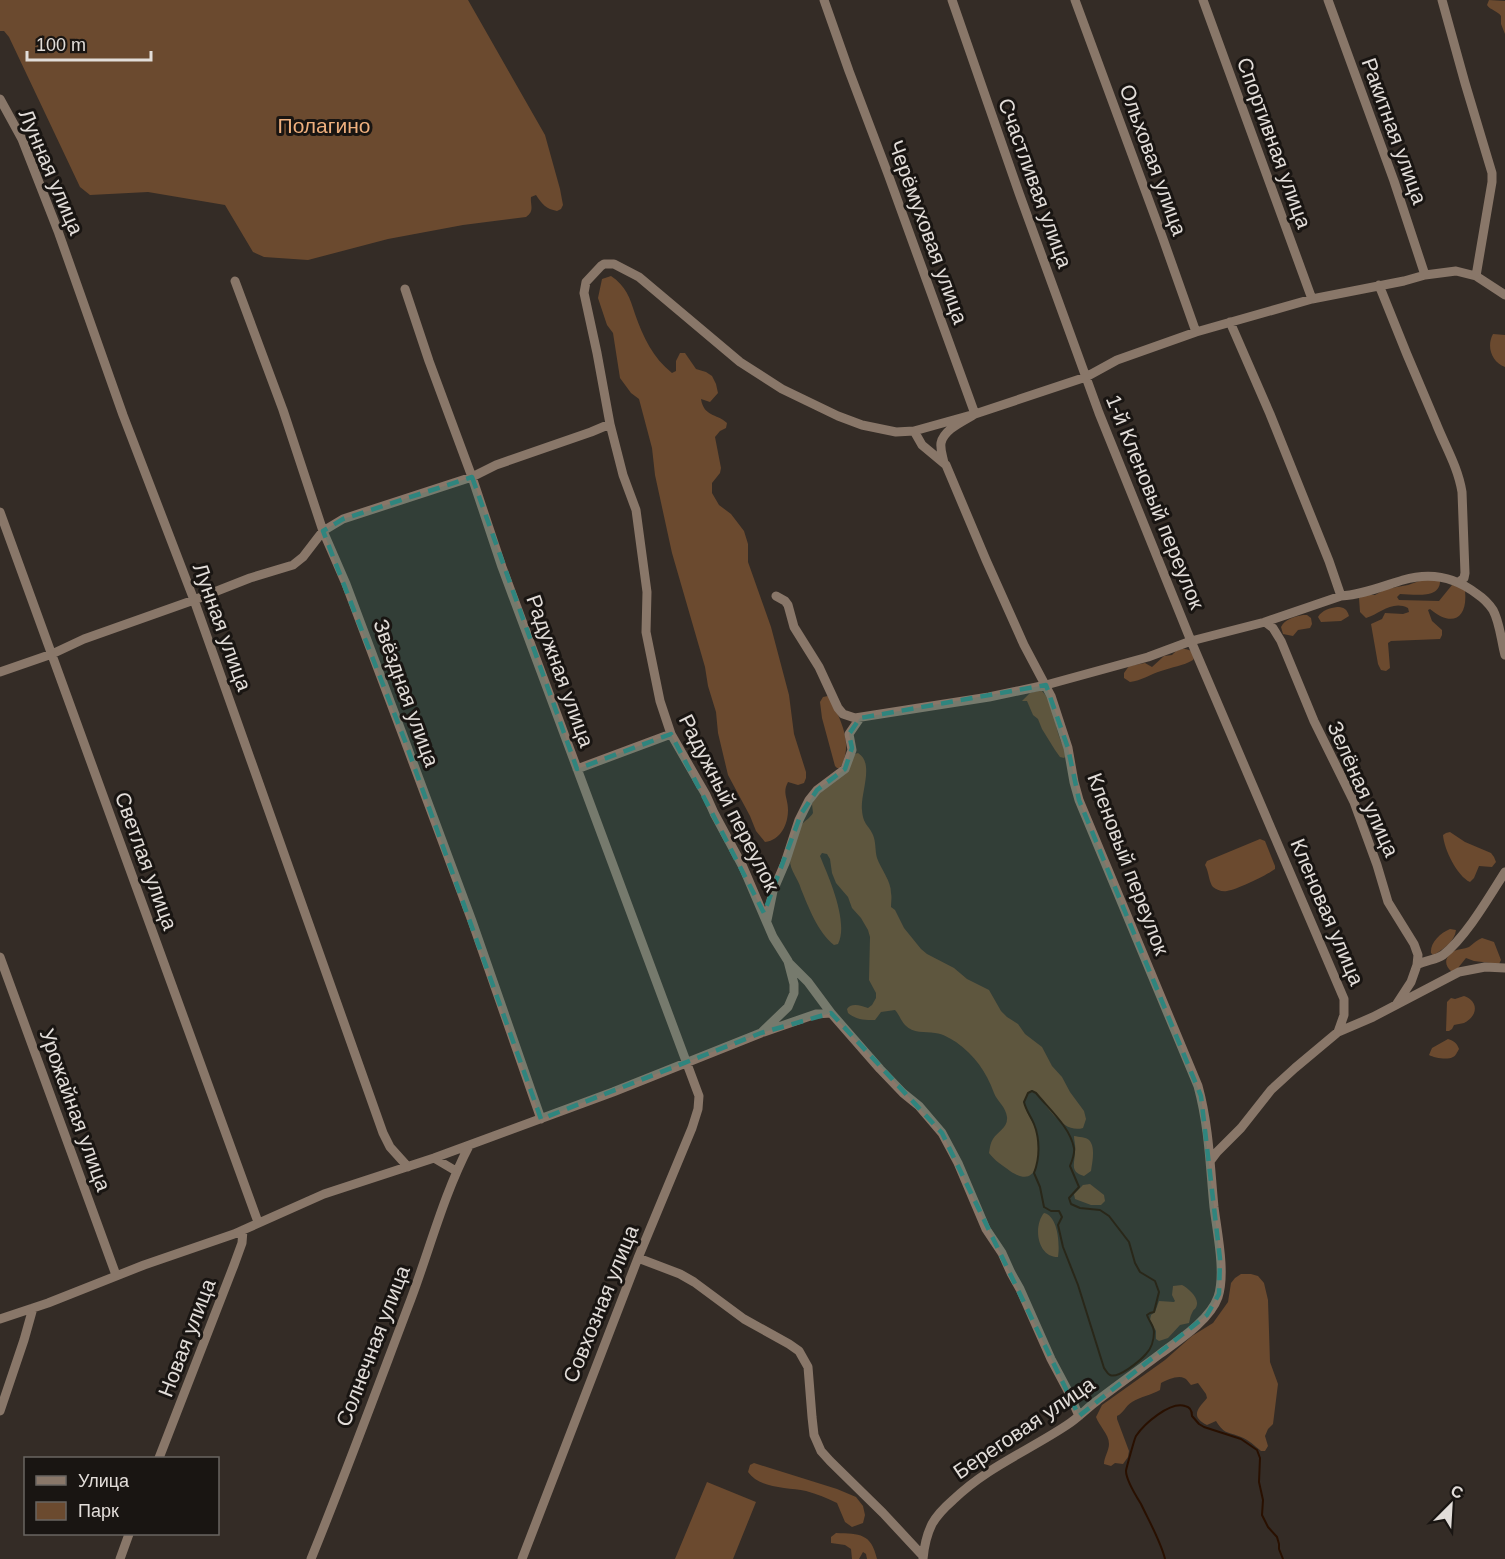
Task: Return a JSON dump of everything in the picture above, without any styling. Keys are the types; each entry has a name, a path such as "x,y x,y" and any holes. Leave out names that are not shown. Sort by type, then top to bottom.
{"street":[{"name":"Черёмуховая улица","path":"824,0 975,414"},
{"name":"Счастливая улица","path":"952,0 1086,377"},
{"name":"Ольховая улица","path":"1075,0 1196,332"},
{"name":"Спортивная улица","path":"1203,0 1312,299"},
{"name":"Ракитная улица","path":"1328,0 1394,181 1425,274"},
{"path":"1442,0 1492,173 1476,276"},
{"name":"Лунная улица","path":"0,99 21,139 58,231 123,415 194,600 383,1133 390,1147 408,1167"},
{"name":"Радужный переулок","path":"0,1319 243,1230 324,1194 469,1146 613,1092 761,1033 788,1007 794,984 788,961 779,948 743,867 706,795 671,734 660,701 646,632 647,592 636,510 623,475 610,424 584,293 590,276 604,264 622,267 639,277 740,362 782,389 862,425 896,432 914,431"},
{"path":"914,431 975,414 1086,377 1117,360 1196,332 1312,299 1404,281 1425,274 1456,270 1476,276 1505,295"},
{"name":"Звёздная улица","path":"235,281 283,410 323,531 346,584 472,921 541,1119"},
{"path":"1379,285 1454,461 1461,483 1466,573 1459,582"},
{"name":"Радужная улица","path":"405,289 502,567 686,1063"},
{"path":"1230,322 1274,424 1341,596"},
{"name":"1-й Кленовый переулок","path":"1086,377 1191,641"},
{"path":"944,463 941,445 946,434 975,414"},
{"path":"0,672 297,562 323,531 343,519 471,477 496,465 610,424"},
{"name":"Кленовый переулок","path":"914,431 921,445 944,463 948,469 1024,645 1046,686 1068,748 1079,800 1198,1086 1204,1108 1211,1160 1220,1259 1219,1294"},
{"name":"Светлая улица","path":"0,512 258,1222"},
{"path":"776,596 788,605 794,627 819,667 838,708 851,718 1046,686 1148,657 1191,641 1265,622 1341,596 1352,596 1425,575 1459,582 1492,608 1505,655"},
{"name":"Зелёная улица","path":"1265,622 1273,628 1281,641 1314,722 1354,802 1381,875 1388,902 1414,944 1418,955 1417,965"},
{"name":"Кленовая улица","path":"1191,641 1344,999 1345,1009 1338,1032"},
{"path":"767,923 772,891 799,820 817,790 845,769 852,750 849,734 860,718"},
{"path":"578,769 671,734"},
{"path":"1396,1005 1411,982 1417,965 1441,956 1451,947 1505,872"},
{"name":"Урожайная улица","path":"0,957 116,1275"},
{"path":"788,961 880,1069 924,1111 942,1133 986,1229 1002,1253 1020,1289 1079,1416"},
{"path":"1211,1160 1241,1128 1271,1090 1338,1032 1373,1017 1459,972 1505,968"},
{"path":"761,1033 816,1014 831,1013"},
{"name":"Совхозная улица","path":"522,1559 638,1258 698,1110 697,1089 686,1063"},
{"name":"Солнечная улица","path":"310,1559 411,1298 456,1171 469,1146"},
{"path":"434,1158 456,1171"},
{"name":"Новая улица","path":"159,1457 234,1265 242,1242 243,1230"},
{"path":"638,1258 680,1274 694,1282 744,1319 798,1351 808,1367 814,1435 821,1451 884,1513 923,1557"},
{"name":"Береговая улица","path":"923,1557 933,1523 965,1488 996,1466 1079,1416 1185,1335 1214,1307 1219,1294"},
{"path":"0,1411 33,1308"},
{"path":"120,1559 128,1535"}],"highlighted area":[{"path":"472,477 577,769 671,734 764,913 801,814 817,790 845,769 852,748 849,734 860,718 1046,685 1068,748 1079,800 1201,1096 1220,1259 1219,1294 1207,1315 1079,1416 942,1133 831,1013 761,1033 541,1119 405,741 323,531 343,519"}],"green space":[{"name":"Полагино","path":"0,0 468,0 545,135 563,205 557,211 550,209 536,195 531,197 531,210 526,217 463,225 388,239 308,260 264,257 253,252 225,205 148,192 90,195 80,187 9,37 4,31 0,31"},
{"path":"1489,0 1505,1 1505,34 1501,16 1487,5"},
{"path":"611,276 627,293 645,339 665,367 672,373 676,371 676,361 680,353 685,353 696,369 712,376 716,384 718,393 710,402 701,399 708,412 727,423 726,428 715,437 721,468 712,483 712,493 719,505 731,514 744,531 748,544 748,562 771,627 789,695 794,734 806,772 804,783 798,785 788,782 785,789 787,821 779,835 771,841 765,842 756,831 728,775 705,667 672,553 655,475 652,448 639,399 631,393 620,378 613,333 607,325 598,298 602,279"},
{"path":"1493,334 1505,335 1505,367 1497,362 1490,349"},
{"path":"1422,580 1440,580 1439,586 1431,593 1400,594 1397,597 1399,600 1439,601 1452,585 1459,586 1465,591 1464,609 1456,618 1451,619 1428,610 1432,621 1442,630 1440,639 1391,641 1388,643 1390,668 1386,671 1381,670 1371,624 1382,619 1385,613 1403,614 1409,612 1408,608 1391,607 1366,618 1360,612 1359,598"},
{"path":"1337,607 1345,609 1349,616 1341,621 1321,622 1318,617 1322,613"},
{"path":"1303,615 1311,618 1310,628 1298,630 1293,636 1283,634 1281,627 1285,622"},
{"path":"1182,649 1192,652 1195,656 1193,660 1142,679 1130,682 1124,678 1124,673 1129,666 1145,663 1152,667 1164,656 1172,655"},
{"path":"1041,690 1051,706 1067,755 1064,758 1060,757 1055,750 1027,701 1022,701 1030,693"},
{"path":"828,696 842,725 846,742 844,759 840,768 835,766 822,718 820,702 823,697"},
{"path":"858,753 866,764 862,803 864,819 873,835 877,858 891,889 891,907 895,910 904,928 927,954 989,990 1001,1011 1042,1047 1052,1066 1084,1111 1086,1119 1083,1128 1069,1127 1056,1118 1036,1093 1028,1093 1025,1106 1035,1128 1038,1158 1033,1173 1028,1176 1020,1176 1010,1171 989,1153 992,1141 1004,1127 1007,1117 983,1071 969,1053 944,1035 908,1028 895,1010 881,1012 875,1020 860,1019 848,1013 847,1009 851,1006 868,1008 876,998 876,993 869,980 870,937 868,930 852,908 848,897 836,883 830,859 827,854 822,853 820,856 840,912 841,924 838,944 834,945 828,940 810,911 792,870 790,858 801,826 813,813 814,800"},
{"path":"1450,832 1465,842 1491,853 1496,862 1492,867 1479,866 1470,882 1465,879 1456,868 1444,841 1443,835"},
{"path":"1260,839 1265,841 1275,869 1232,890 1221,891 1213,887 1205,865 1207,861"},
{"path":"1450,929 1456,930 1453,938 1433,955 1431,949 1434,942"},
{"path":"1482,938 1494,942 1501,960 1499,964 1466,958 1452,972 1446,961 1451,953 1469,947"},
{"path":"1464,996 1469,998 1474,1005 1472,1017 1446,1031 1447,1002 1451,998"},
{"path":"1448,1039 1455,1042 1459,1049 1455,1056 1445,1058 1429,1055 1432,1048"},
{"path":"1074,1136 1088,1139 1092,1147 1091,1171 1084,1176 1075,1169"},
{"path":"1090,1184 1104,1195 1105,1201 1101,1205 1091,1205 1075,1199 1074,1194 1083,1185"},
{"path":"1044,1213 1049,1215 1055,1225 1059,1245 1058,1257 1051,1256 1041,1247 1038,1233"},
{"path":"1241,1274 1258,1276 1264,1283 1268,1300 1270,1362 1278,1384 1273,1424 1265,1436 1268,1446 1265,1451 1261,1451 1244,1438 1224,1431 1216,1421 1207,1425 1202,1422 1197,1412 1207,1398 1206,1394 1198,1383 1191,1385 1185,1378 1179,1377 1161,1383 1160,1390 1132,1402 1117,1416 1129,1451 1128,1457 1123,1464 1115,1463 1111,1466 1104,1464 1109,1440 1096,1417 1102,1405 1165,1360 1192,1336 1213,1323 1228,1302 1231,1283"},
{"path":"1182,1285 1194,1296 1197,1301 1196,1307 1189,1323 1180,1325 1168,1338 1159,1341 1156,1339 1156,1331 1150,1320 1151,1315 1155,1312 1159,1301 1174,1302 1173,1286"},
{"path":"754,1463 856,1497 863,1506 865,1515 863,1523 852,1527 845,1522 837,1503 822,1496 759,1482 748,1472 750,1465"},
{"path":"707,1482 756,1502 733,1559 675,1559"},
{"path":"836,1533 858,1535 868,1540 877,1559 867,1559 863,1552 859,1559 852,1559 851,1549 845,1545 831,1543 831,1537"}],"waterway":[{"path":"1032,1091 1058,1119 1072,1140 1074,1153 1070,1166 1079,1187 1069,1198 1071,1204 1080,1208 1100,1210 1109,1216 1129,1242 1140,1272 1155,1281 1159,1292 1154,1312 1147,1315 1154,1330 1151,1347 1129,1369 1114,1376 1107,1373 1104,1368 1078,1285 1063,1247 1058,1225 1062,1217 1059,1211 1051,1211 1044,1207 1040,1187 1034,1173 1038,1142 1034,1124 1024,1102 1028,1093 1032,1091"},
{"path":"1165,1559 1161,1546 1129,1483 1126,1471 1135,1438 1140,1431 1165,1410 1179,1405 1190,1408 1192,1416 1204,1427 1241,1439 1257,1450 1260,1458 1259,1482 1263,1500 1262,1515 1268,1527 1277,1537 1283,1559"}]}
